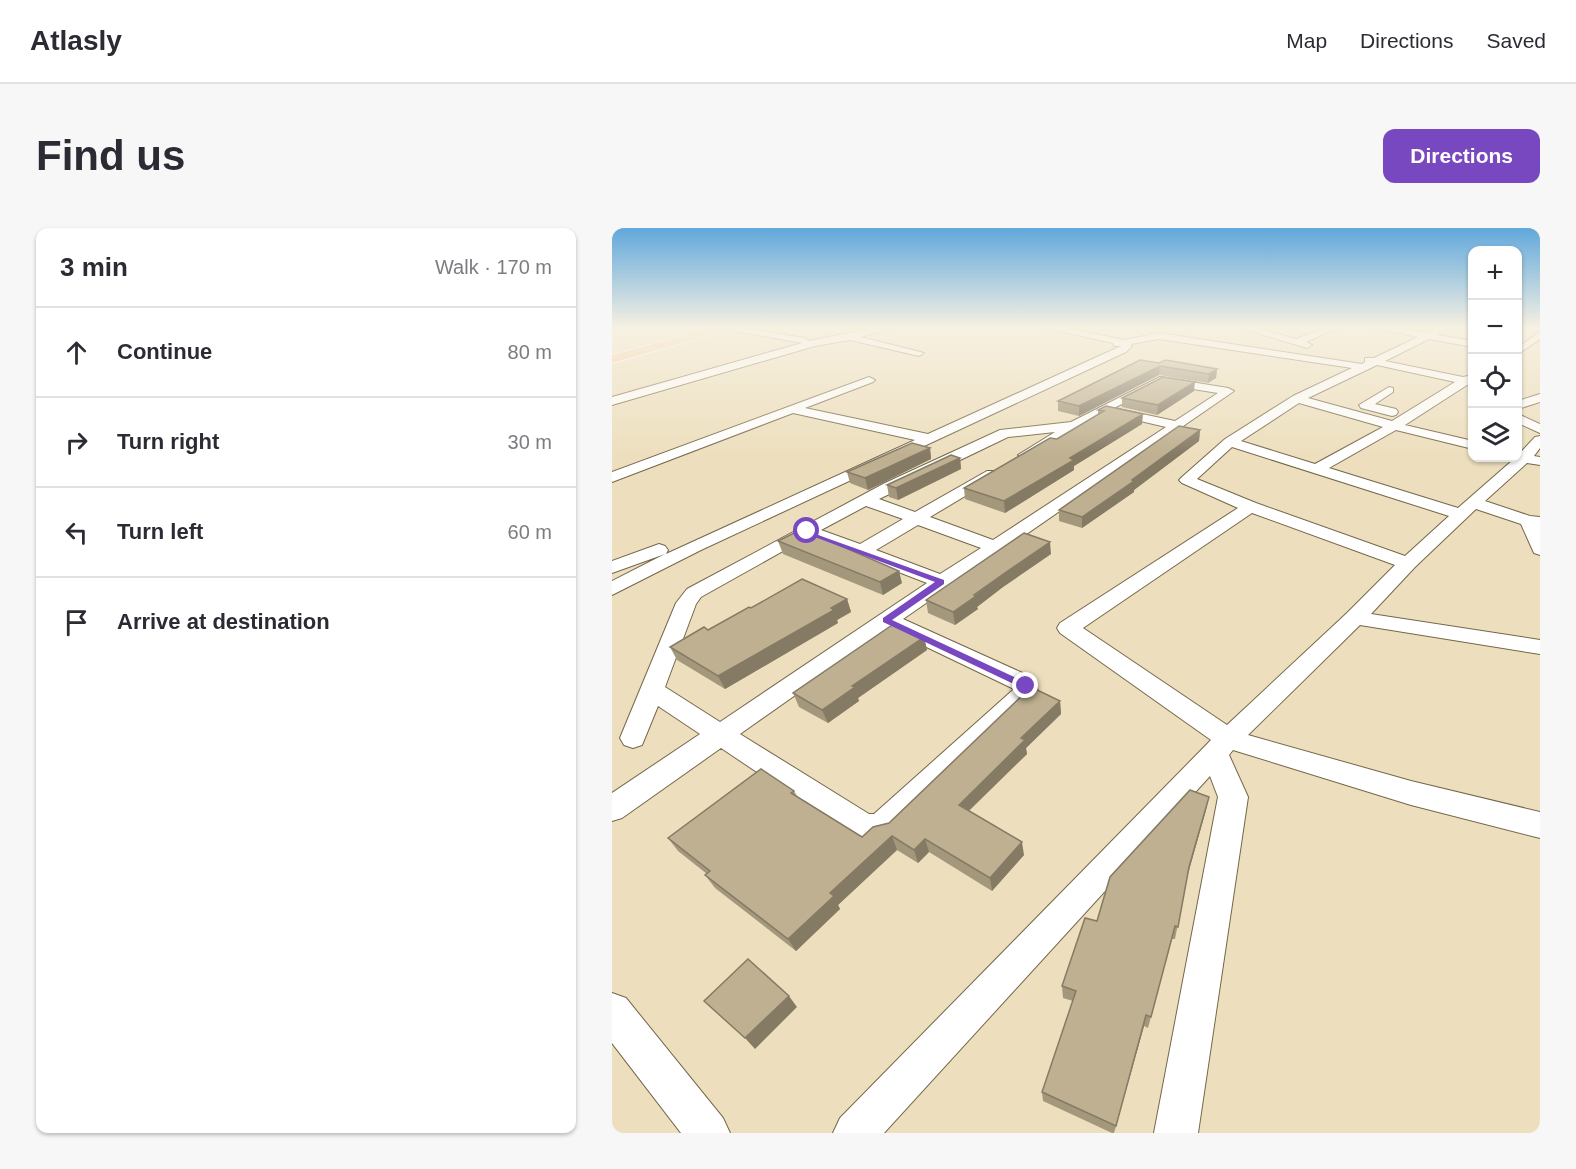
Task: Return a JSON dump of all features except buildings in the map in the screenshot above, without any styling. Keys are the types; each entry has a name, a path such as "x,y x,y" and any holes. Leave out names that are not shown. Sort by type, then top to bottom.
{"street":[{"path":"612,401 719,370"},
{"path":"612,589 695,546 924,438 1075,370"},
{"path":"1355,370 1297,399 1230,442 1186,480 1251,507 1408,563"},
{"path":"1408,370 1468,380"},
{"path":"612,477 869,380"},
{"path":"612,809 994,546 1228,391 1162,380 1103,409 861,551"},
{"path":"1317,469 1468,381"},
{"path":"1389,390 1365,405 1408,417"},
{"path":"1522,395 1538,398"},
{"path":"1522,404 1538,398"},
{"path":"1297,399 1468,444"},
{"path":"792,409 924,438"},
{"path":"1103,409 1176,425"},
{"path":"1522,420 1540,429"},
{"path":"633,738 686,603 694,593 891,486 1005,433 1076,425"},
{"path":"612,567 693,537 924,438"},
{"path":"1522,456 1540,440"},
{"path":"1230,442 1317,469 1467,508 1534,521 1540,549"},
{"path":"1522,457 1540,461"},
{"path":"855,1133 1221,746 1355,618 1408,563 1516,462"},
{"path":"866,500 994,546"},
{"path":"1251,507 1068,628 1221,746 1540,825"},
{"path":"807,531 942,582"},
{"path":"1355,618 1540,646"},
{"path":"651,690 860,824 869,827 881,826 1026,692 1026,686 1019,681 886,620"},
{"path":"1176,1133 1233,797 1221,746"},
{"path":"612,1012 708,1133"}],"route":[{"path":"807,531 942,582 886,620 1026,686"}]}
